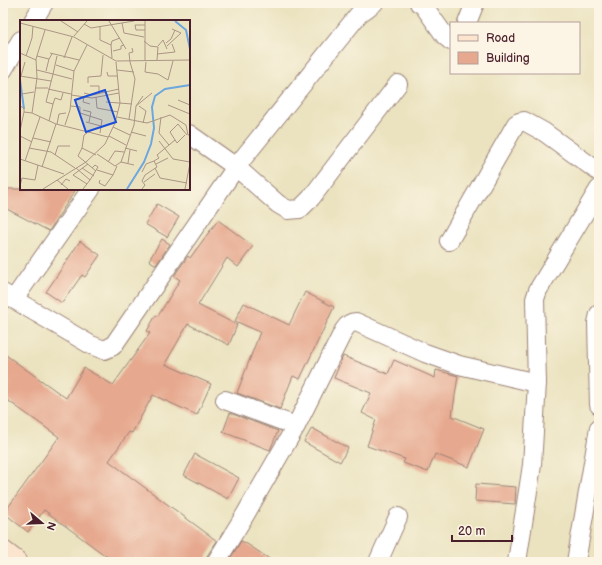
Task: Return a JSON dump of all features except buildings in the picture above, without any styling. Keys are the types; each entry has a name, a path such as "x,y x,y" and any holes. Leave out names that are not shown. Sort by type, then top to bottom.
{"street":[{"path":"34,20 44,3"},
{"path":"90,190 9,296 91,345 104,350 113,346 236,167 359,14 374,3"},
{"path":"419,3 450,40"},
{"path":"467,22 475,3"},
{"path":"3,70 20,42"},
{"path":"190,135 236,167 278,204 288,210 300,209 311,198 398,84"},
{"path":"449,241 516,124 519,122 524,121 544,132 599,172"},
{"path":"517,562 532,464 537,383 535,299 538,290 599,189"},
{"path":"598,320 599,405"},
{"path":"216,562 296,426 344,330 347,325 352,322 356,322 425,353 459,365 537,383"},
{"path":"225,400 296,426"},
{"path":"576,562 596,462 599,428"},
{"path":"378,562 398,517"},
{"path":"3,552 16,562"}]}
